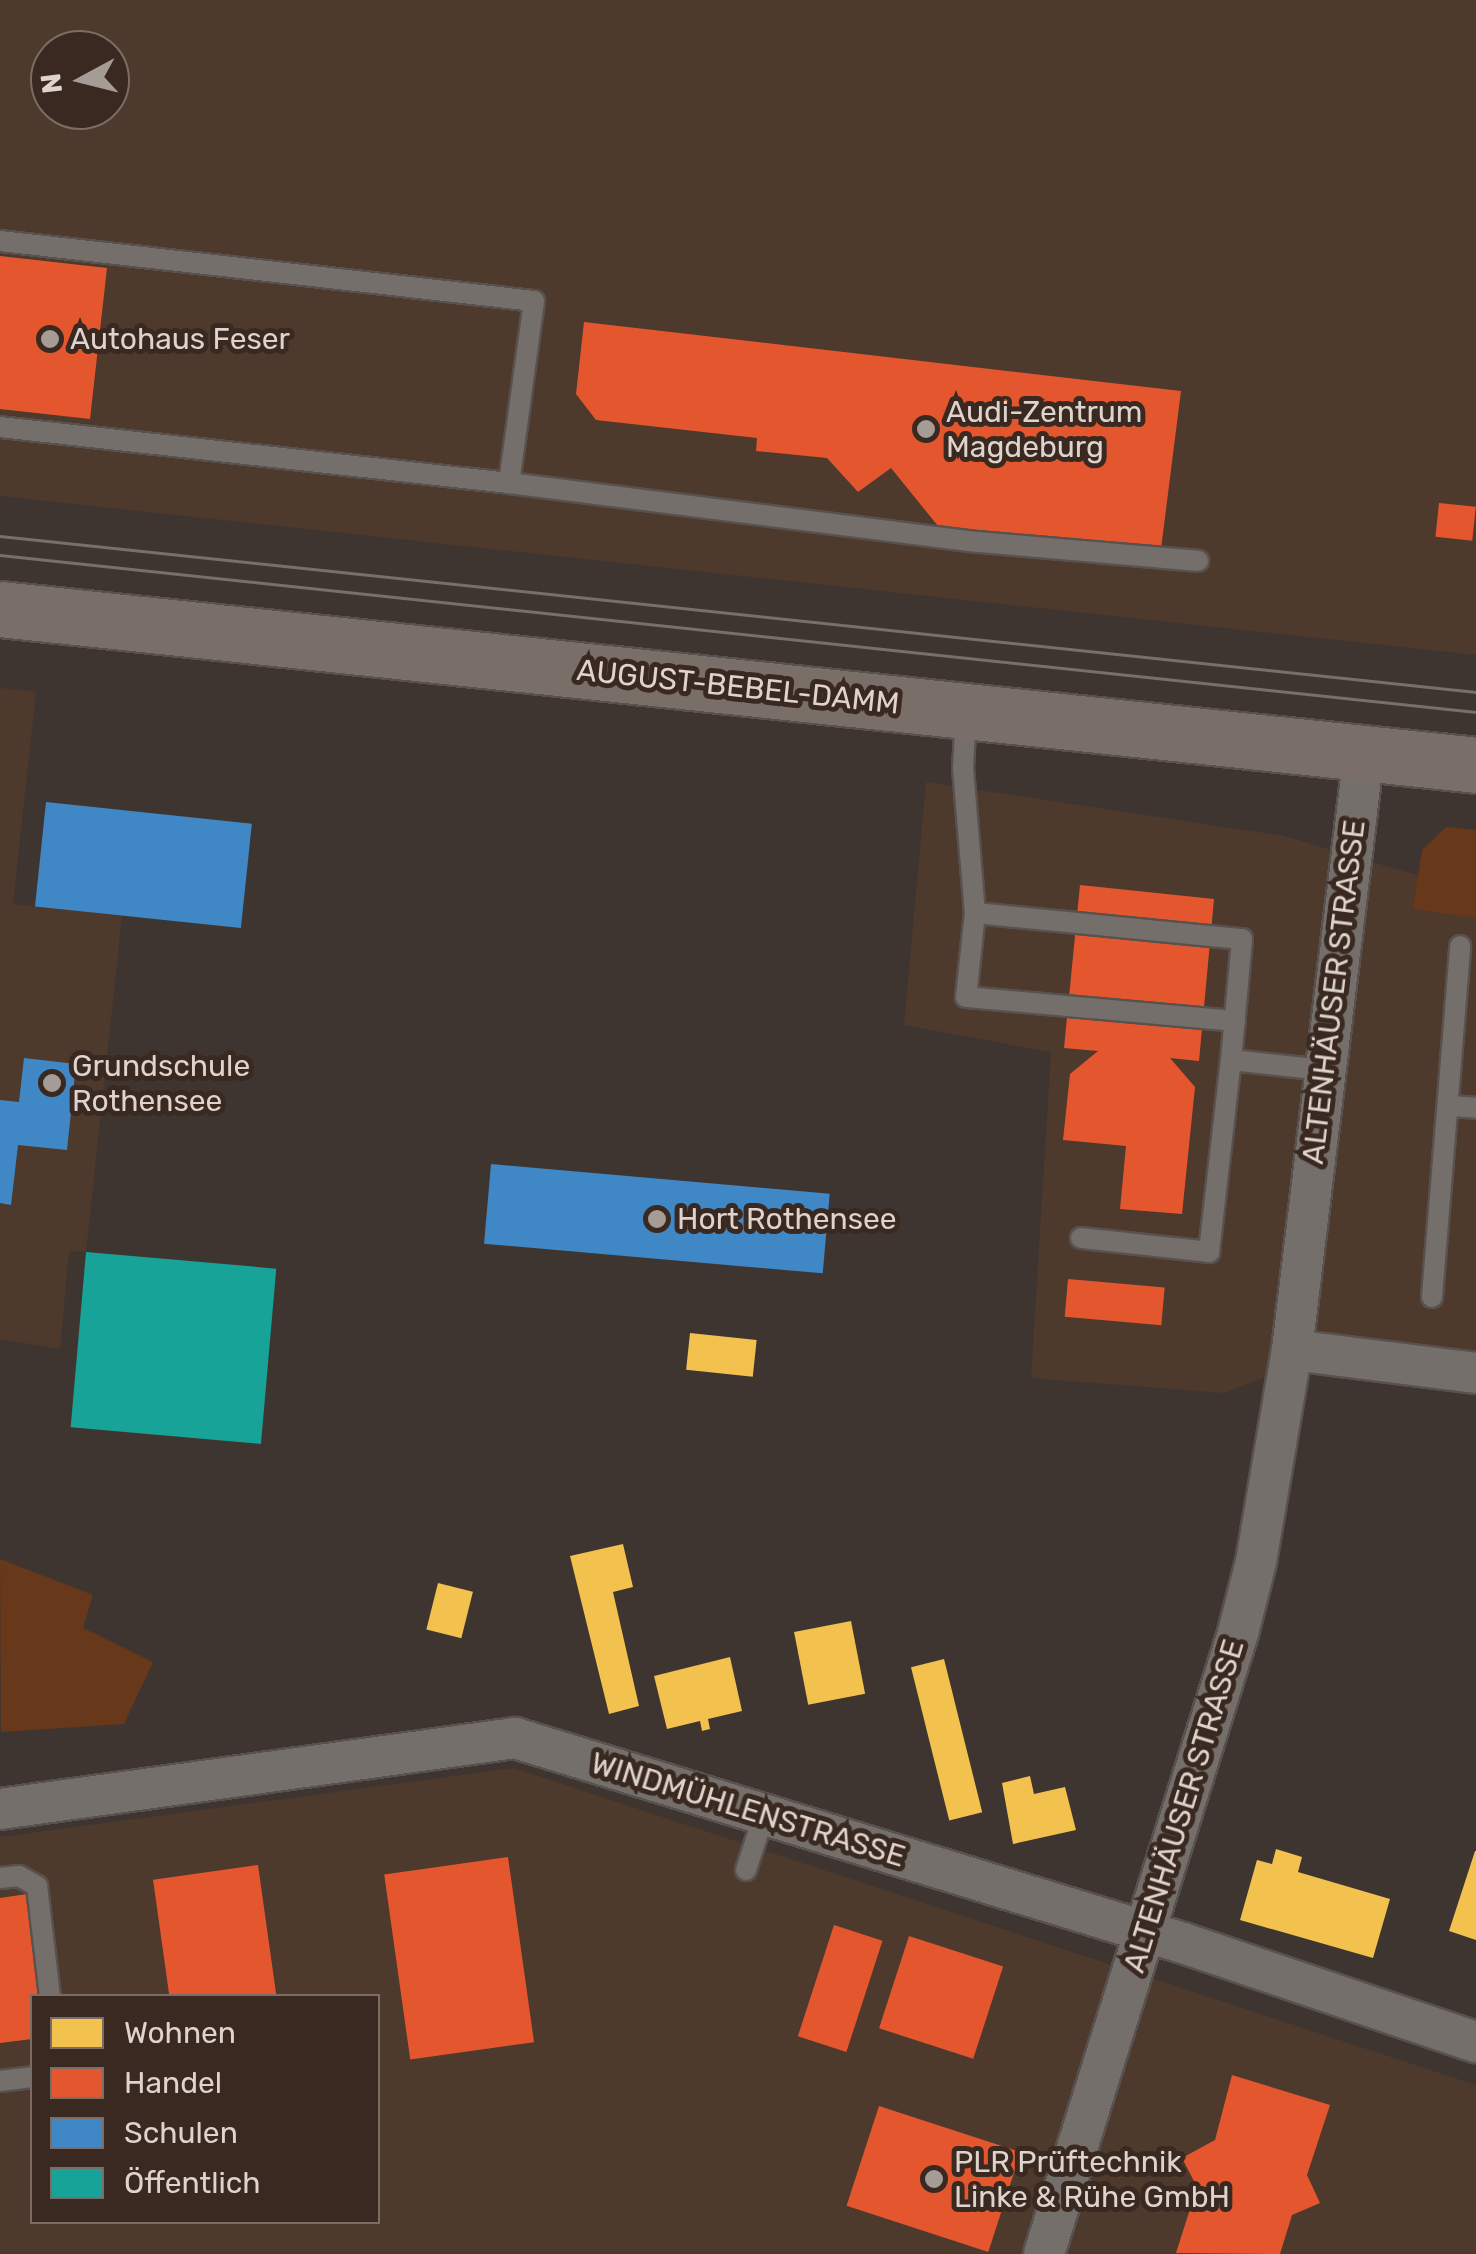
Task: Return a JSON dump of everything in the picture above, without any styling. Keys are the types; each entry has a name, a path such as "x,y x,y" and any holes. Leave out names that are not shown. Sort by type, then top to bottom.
{"main road":[{"name":"AUGUST-BEBEL-DAMM","path":"0,609 1476,765"}],"street":[{"name":"ALTENHÄUSER STRASSE","path":"1044,2254 1247,1597 1270,1490 1292,1350 1364,753"},
{"path":"1292,1350 1476,1373"},
{"name":"WINDMÜHLENSTRASSE","path":"0,1809 515,1738 1146,1932 1476,2042"}],"lane":[{"path":"0,241 534,301 509,483"},
{"path":"0,427 509,483 968,541 1198,561"},
{"path":"966,710 963,768 975,913 966,997 1235,1021"},
{"path":"975,913 1242,939 1209,1252 1082,1238"},
{"path":"1432,1296 1460,946"},
{"path":"1231,1060 1323,1070"},
{"path":"1450,1106 1476,1108"},
{"path":"746,1870 764,1815"},
{"path":"0,1878 19,1876 37,1886 50,1994"},
{"path":"0,2081 30,2076"}],"shaded area":[{"path":"0,0 1476,0 1476,655 0,496"},
{"name":"Grundschule Rothensee","path":"0,688 36,692 13,904 122,916 86,1252 69,1251 60,1349 0,1339"},
{"path":"926,782 1284,836 1413,874 1476,880 1476,1354 1365,1338 1224,1393 1031,1378 1051,1052 904,1025"},
{"path":"1446,827 1476,830 1476,918 1413,909 1422,850"},
{"path":"0,1559 93,1595 83,1628 153,1662 124,1724 1,1732"},
{"path":"514,1768 1476,2085 1476,2254 0,2254 0,1837"}],"building: Wohnen":[{"path":"690,1333 757,1340 753,1377 686,1370"},
{"path":"623,1544 633,1587 613,1592 639,1706 609,1714 570,1556"},
{"path":"438,1583 473,1592 461,1638 426,1630"},
{"path":"851,1621 865,1694 808,1705 794,1632"},
{"path":"730,1657 742,1711 708,1719 710,1729 702,1731 700,1721 667,1729 654,1676"},
{"path":"944,1659 982,1812 949,1821 911,1667"},
{"path":"1030,1776 1034,1794 1065,1787 1076,1830 1013,1844 1002,1783"},
{"path":"1276,1849 1302,1857 1298,1872 1390,1899 1373,1958 1240,1920 1257,1860 1272,1864"},
{"path":"1476,1851 1476,1940 1449,1931"}],"building: Handel":[{"name":"Autohaus Feser","path":"0,256 107,268 90,419 0,409"},
{"name":"Audi-Zentrum Magdeburg","path":"584,322 1181,391 1161,549 938,526 891,468 858,492 827,458 756,451 757,438 596,420 576,394"},
{"path":"1439,503 1476,507 1472,541 1435,537"},
{"path":"1080,885 1214,899 1199,1061 1170,1058 1195,1087 1182,1214 1120,1209 1126,1146 1063,1140 1070,1074 1098,1051 1064,1048"},
{"path":"1068,1279 1165,1287 1161,1325 1065,1317"},
{"path":"508,1857 534,2042 410,2060 384,1874"},
{"path":"258,1865 276,1994 169,1994 153,1880"},
{"path":"27,1894 41,1994 30,1994 30,2039 0,2043 0,1898"},
{"path":"834,1925 883,1941 846,2052 798,2036"},
{"path":"909,1936 1003,1967 973,2059 879,2028"},
{"path":"1232,2075 1330,2105 1307,2175 1320,2203 1292,2215 1280,2254 1176,2253 1197,2187 1182,2158 1215,2140"},
{"name":"PLR Prüftechnik Linke & Rühe GmbH","path":"879,2106 1021,2152 988,2252 847,2206"}],"building: Schulen":[{"path":"46,802 252,824 241,928 35,906"},
{"path":"24,1058 76,1064 67,1150 18,1145 11,1205 0,1203 0,1100 19,1102"},
{"name":"Hort Rothensee","path":"491,1164 830,1194 823,1273 484,1244"}],"building: Öffentlich":[{"path":"86,1252 276,1269 261,1444 71,1427"}],"tram line":[{"path":"0,536 1476,692"},
{"path":"0,555 1476,712"}],"place":[{"name":"Autohaus Feser","path":"50,339"},
{"name":"Audi-Zentrum Magdeburg","path":"926,429"},
{"name":"Grundschule Rothensee","path":"52,1083"},
{"name":"Hort Rothensee","path":"657,1219"},
{"name":"PLR Prüftechnik Linke & Rühe GmbH","path":"934,2179"}]}
